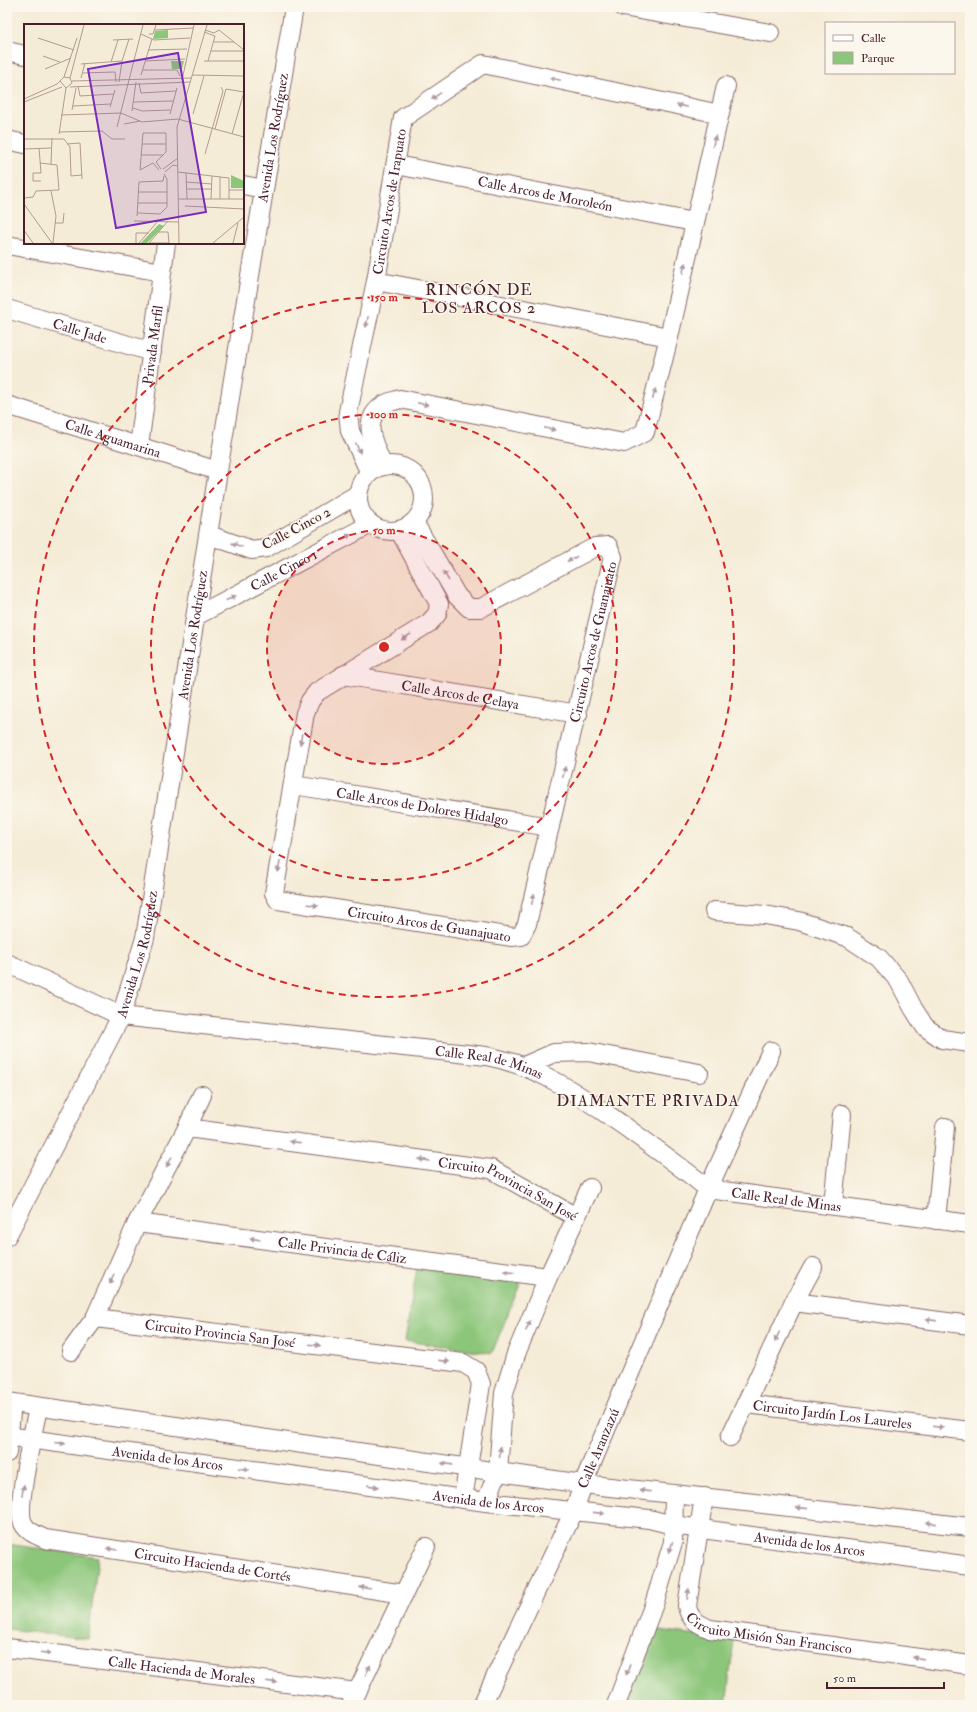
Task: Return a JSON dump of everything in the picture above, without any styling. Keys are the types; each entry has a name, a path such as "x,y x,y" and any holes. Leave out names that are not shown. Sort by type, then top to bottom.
{"street":[{"name":"Avenida Los Rodríguez","path":"7,1236 121,1016 145,938 218,471 294,7"},
{"path":"623,7 770,33"},
{"path":"7,51 24,55"},
{"name":"Circuito Arcos de Irapuato","path":"376,469 350,431 348,412 376,281 403,118 483,64 720,114"},
{"path":"376,469 370,435 371,418 383,405 400,400 624,443 645,432 669,337 726,86"},
{"path":"7,140 24,144"},
{"name":"Calle Arcos de Moroleón","path":"396,165 694,222"},
{"path":"244,185 264,189"},
{"name":"Privada Marfil","path":"139,446 166,244"},
{"path":"7,245 162,272"},
{"path":"376,281 669,337"},
{"name":"Calle Jade","path":"7,309 152,352"},
{"name":"Calle Aguamarina","path":"7,405 218,471"},
{"path":"395,465 407,469 417,477 423,488 424,500 421,512 406,526 380,529 371,524 363,516 359,505 358,494 362,482 376,469 395,465"},
{"name":"Calle Cinco 2","path":"209,534 252,550 266,548 358,494"},
{"name":"Calle Cinco 1","path":"196,616 371,524"},
{"name":"Circuito Arcos de Guanajuato","path":"406,526 458,596 469,608 481,608 595,547 608,546 613,557 613,565 578,714 527,924 521,936 512,938 278,900 274,893 294,785 305,713 310,701 317,692 429,623 438,614 439,604 406,526"},
{"name":"Calle Arcos de Celaya","path":"343,675 578,714"},
{"name":"Calle Arcos de Dolores Hidalgo","path":"294,785 550,827"},
{"path":"714,911 765,915 799,921 847,937 879,958 899,981 912,1008 925,1027 942,1039 970,1043"},
{"name":"Calle Real de Minas","path":"7,963 121,1016 486,1056 509,1060 535,1070 588,1101 675,1161 708,1188 970,1224"},
{"name":"Calle Aranzazú","path":"482,1705 574,1511 583,1484 708,1188 771,1051"},
{"path":"524,1066 554,1053 588,1052 699,1073"},
{"path":"71,1350 95,1318 137,1223 187,1128 202,1095"},
{"path":"833,1205 842,1114"},
{"path":"936,1220 945,1127"},
{"name":"Circuito Provincia San José","path":"187,1128 490,1169 576,1217 548,1277 516,1354 504,1393 498,1471 486,1502"},
{"path":"576,1217 590,1188"},
{"name":"Calle Privincia de Cáliz","path":"137,1223 548,1277"},
{"name":"Circuito Jardín Los Laureles","path":"813,1267 794,1302 746,1404 970,1431"},
{"path":"794,1302 970,1325"},
{"name":"Circuito Provincia San José","path":"95,1318 463,1363 476,1371 481,1384 463,1499"},
{"path":"8,1442 9,1403"},
{"name":"Avenida de los Arcos","path":"9,1403 583,1484 970,1527"},
{"path":"730,1437 746,1404"},
{"name":"Circuito Hacienda de Cortés","path":"38,1407 20,1504 23,1524 34,1534 45,1539 404,1594"},
{"name":"Avenida de los Arcos","path":"8,1442 32,1440 486,1502 649,1519 673,1525 700,1529 970,1566"},
{"path":"616,1705 655,1600 673,1542 674,1495"},
{"name":"Circuito Misión San Francisco","path":"704,1497 687,1606 688,1613 693,1620 700,1625 710,1629 970,1665"},
{"path":"354,1699 426,1547"},
{"name":"Calle Hacienda de Morales","path":"7,1648 354,1699"}],"green space":[{"path":"417,1267 521,1282 492,1353 405,1341"},
{"path":"7,1544 98,1557 88,1639 7,1629"},
{"path":"652,1629 734,1640 726,1705 619,1705"}],"district":[{"name":"RINCÓN DE LOS ARCOS 2","path":"479,298"},
{"name":"DIAMANTE PRIVADA","path":"648,1100"}]}
